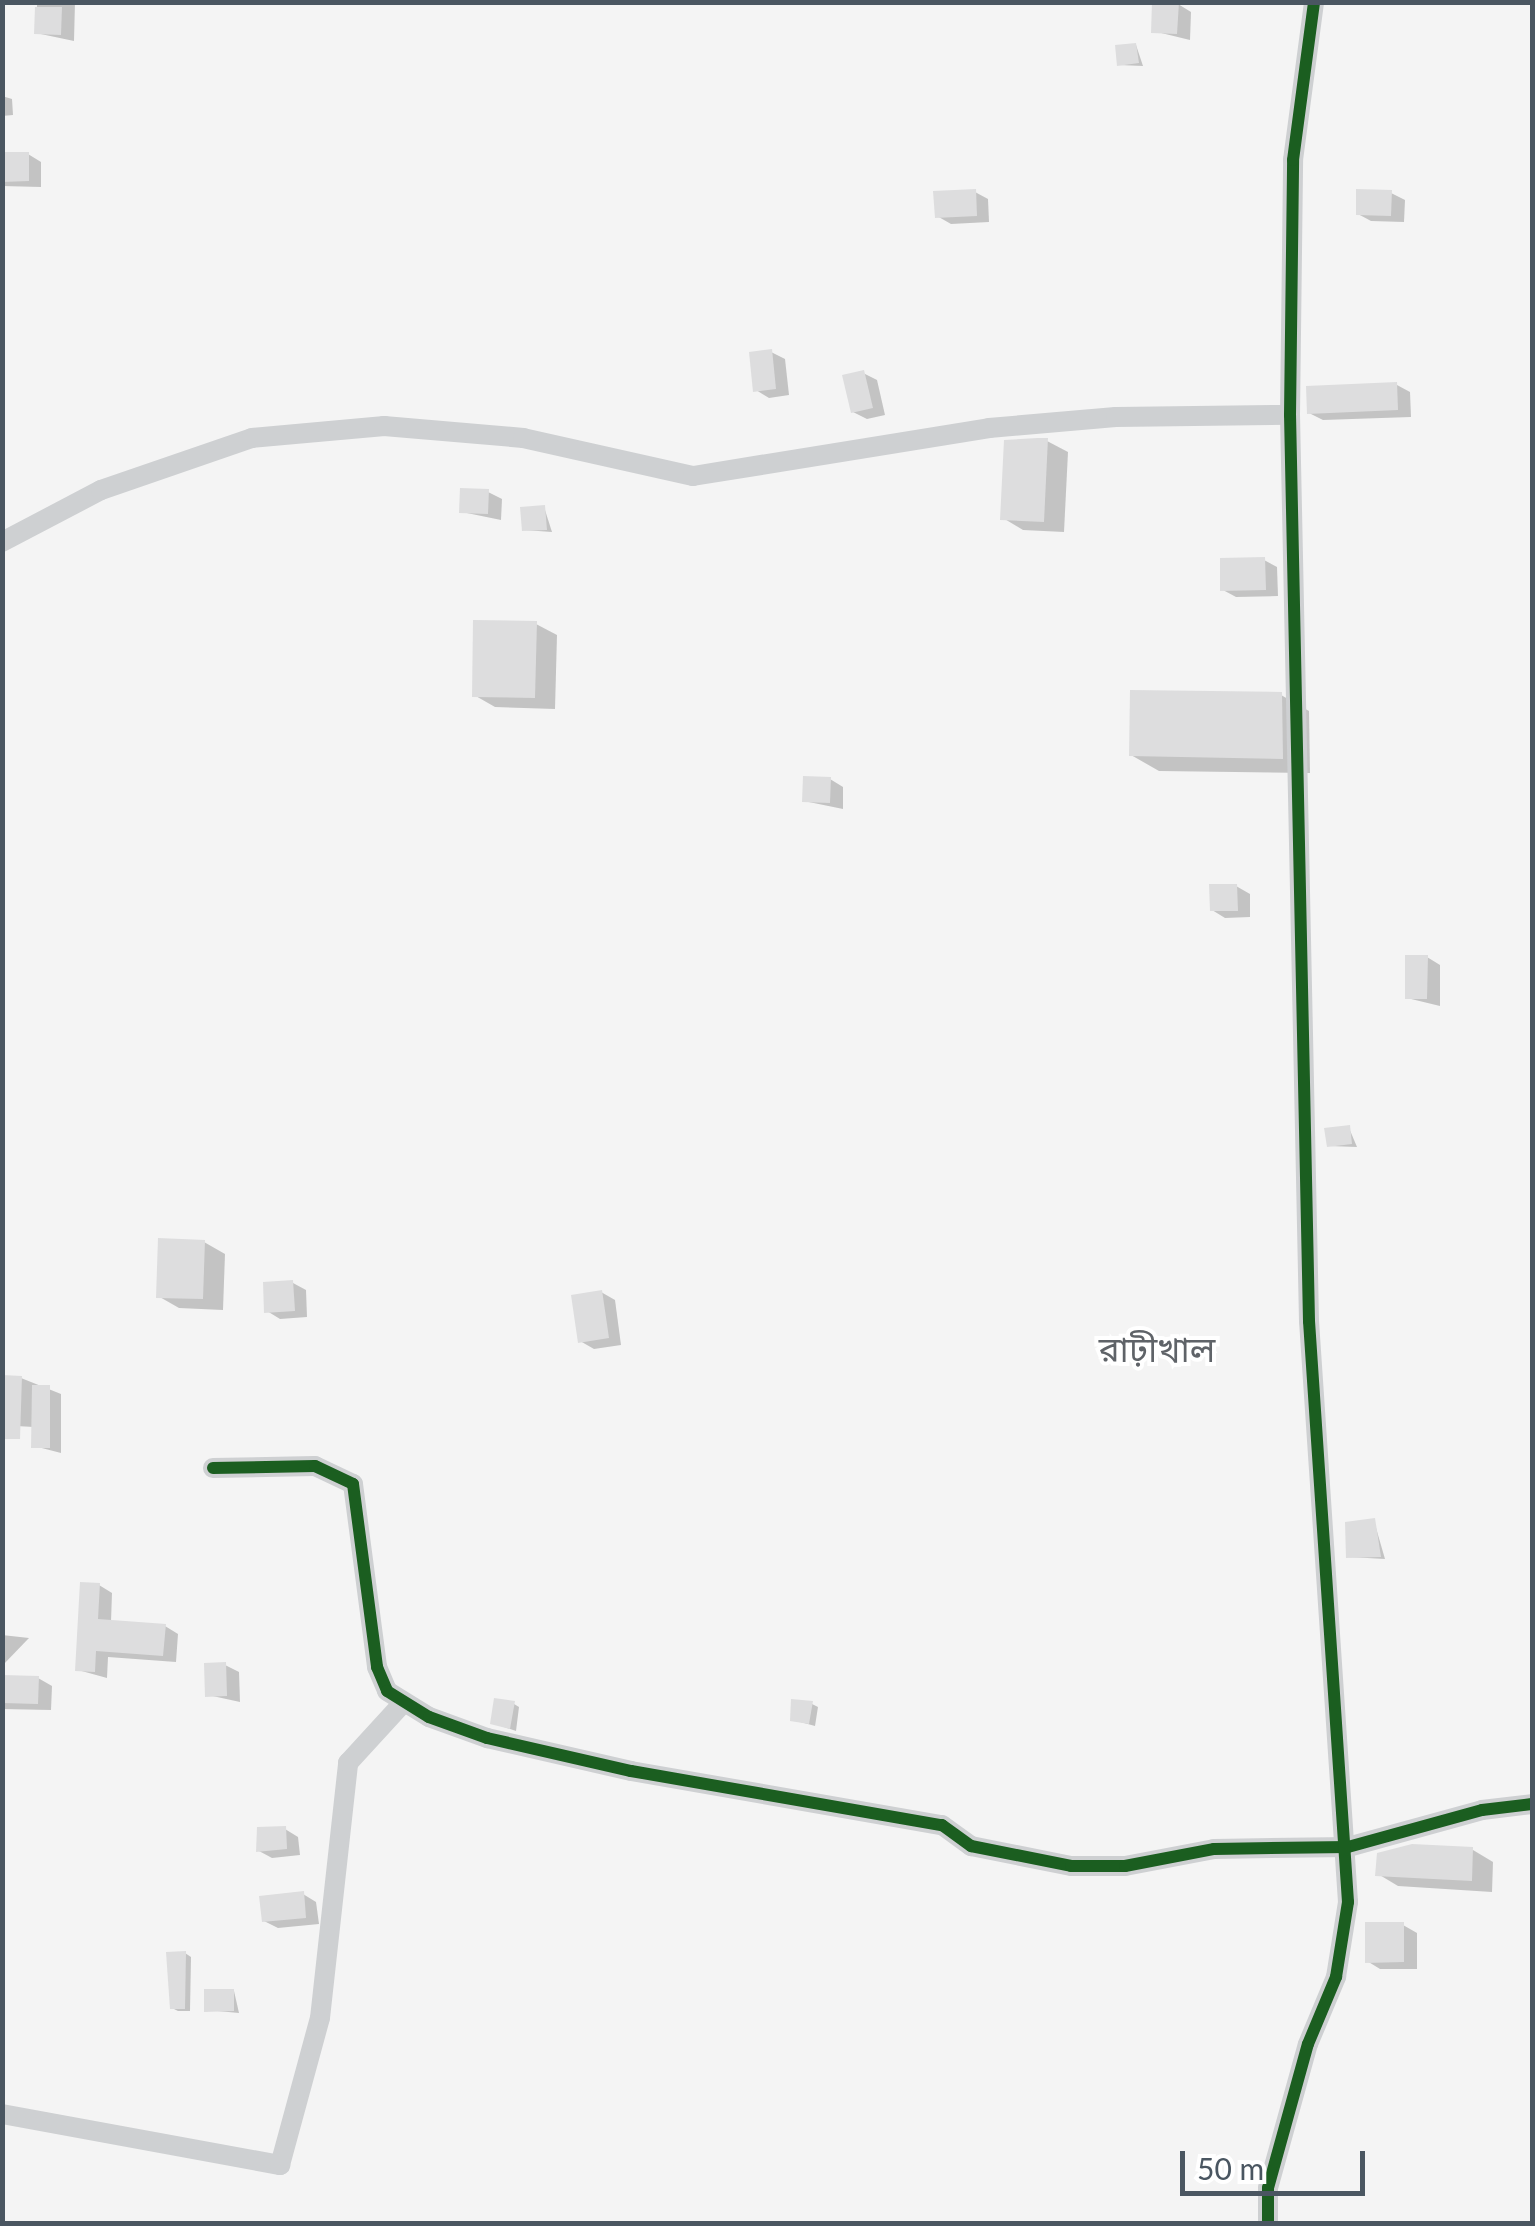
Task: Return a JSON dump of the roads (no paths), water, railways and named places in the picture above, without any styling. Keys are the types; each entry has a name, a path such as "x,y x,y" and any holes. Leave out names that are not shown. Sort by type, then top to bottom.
{"street":[{"path":"1268,2224 1268,2188 1308,2044 1336,1978 1348,1847 1309,1321 1290,415 1293,160 1314,2"},
{"path":"2,542 101,490 252,438 384,426 523,438 692,476 989,428 1116,417 1290,415"},
{"path":"213,1468 315,1466 353,1484 377,1666 386,1691 403,1703 487,1738 631,1770 942,1825 971,1846 1071,1866 1125,1866 1214,1849 1348,1847 1482,1810 1532,1804"},
{"path":"2,2114 280,2165 320,2018 348,1762 403,1703"}],"district":[{"name":"রাঢ়ীখাল","path":"1157,1348"}]}
